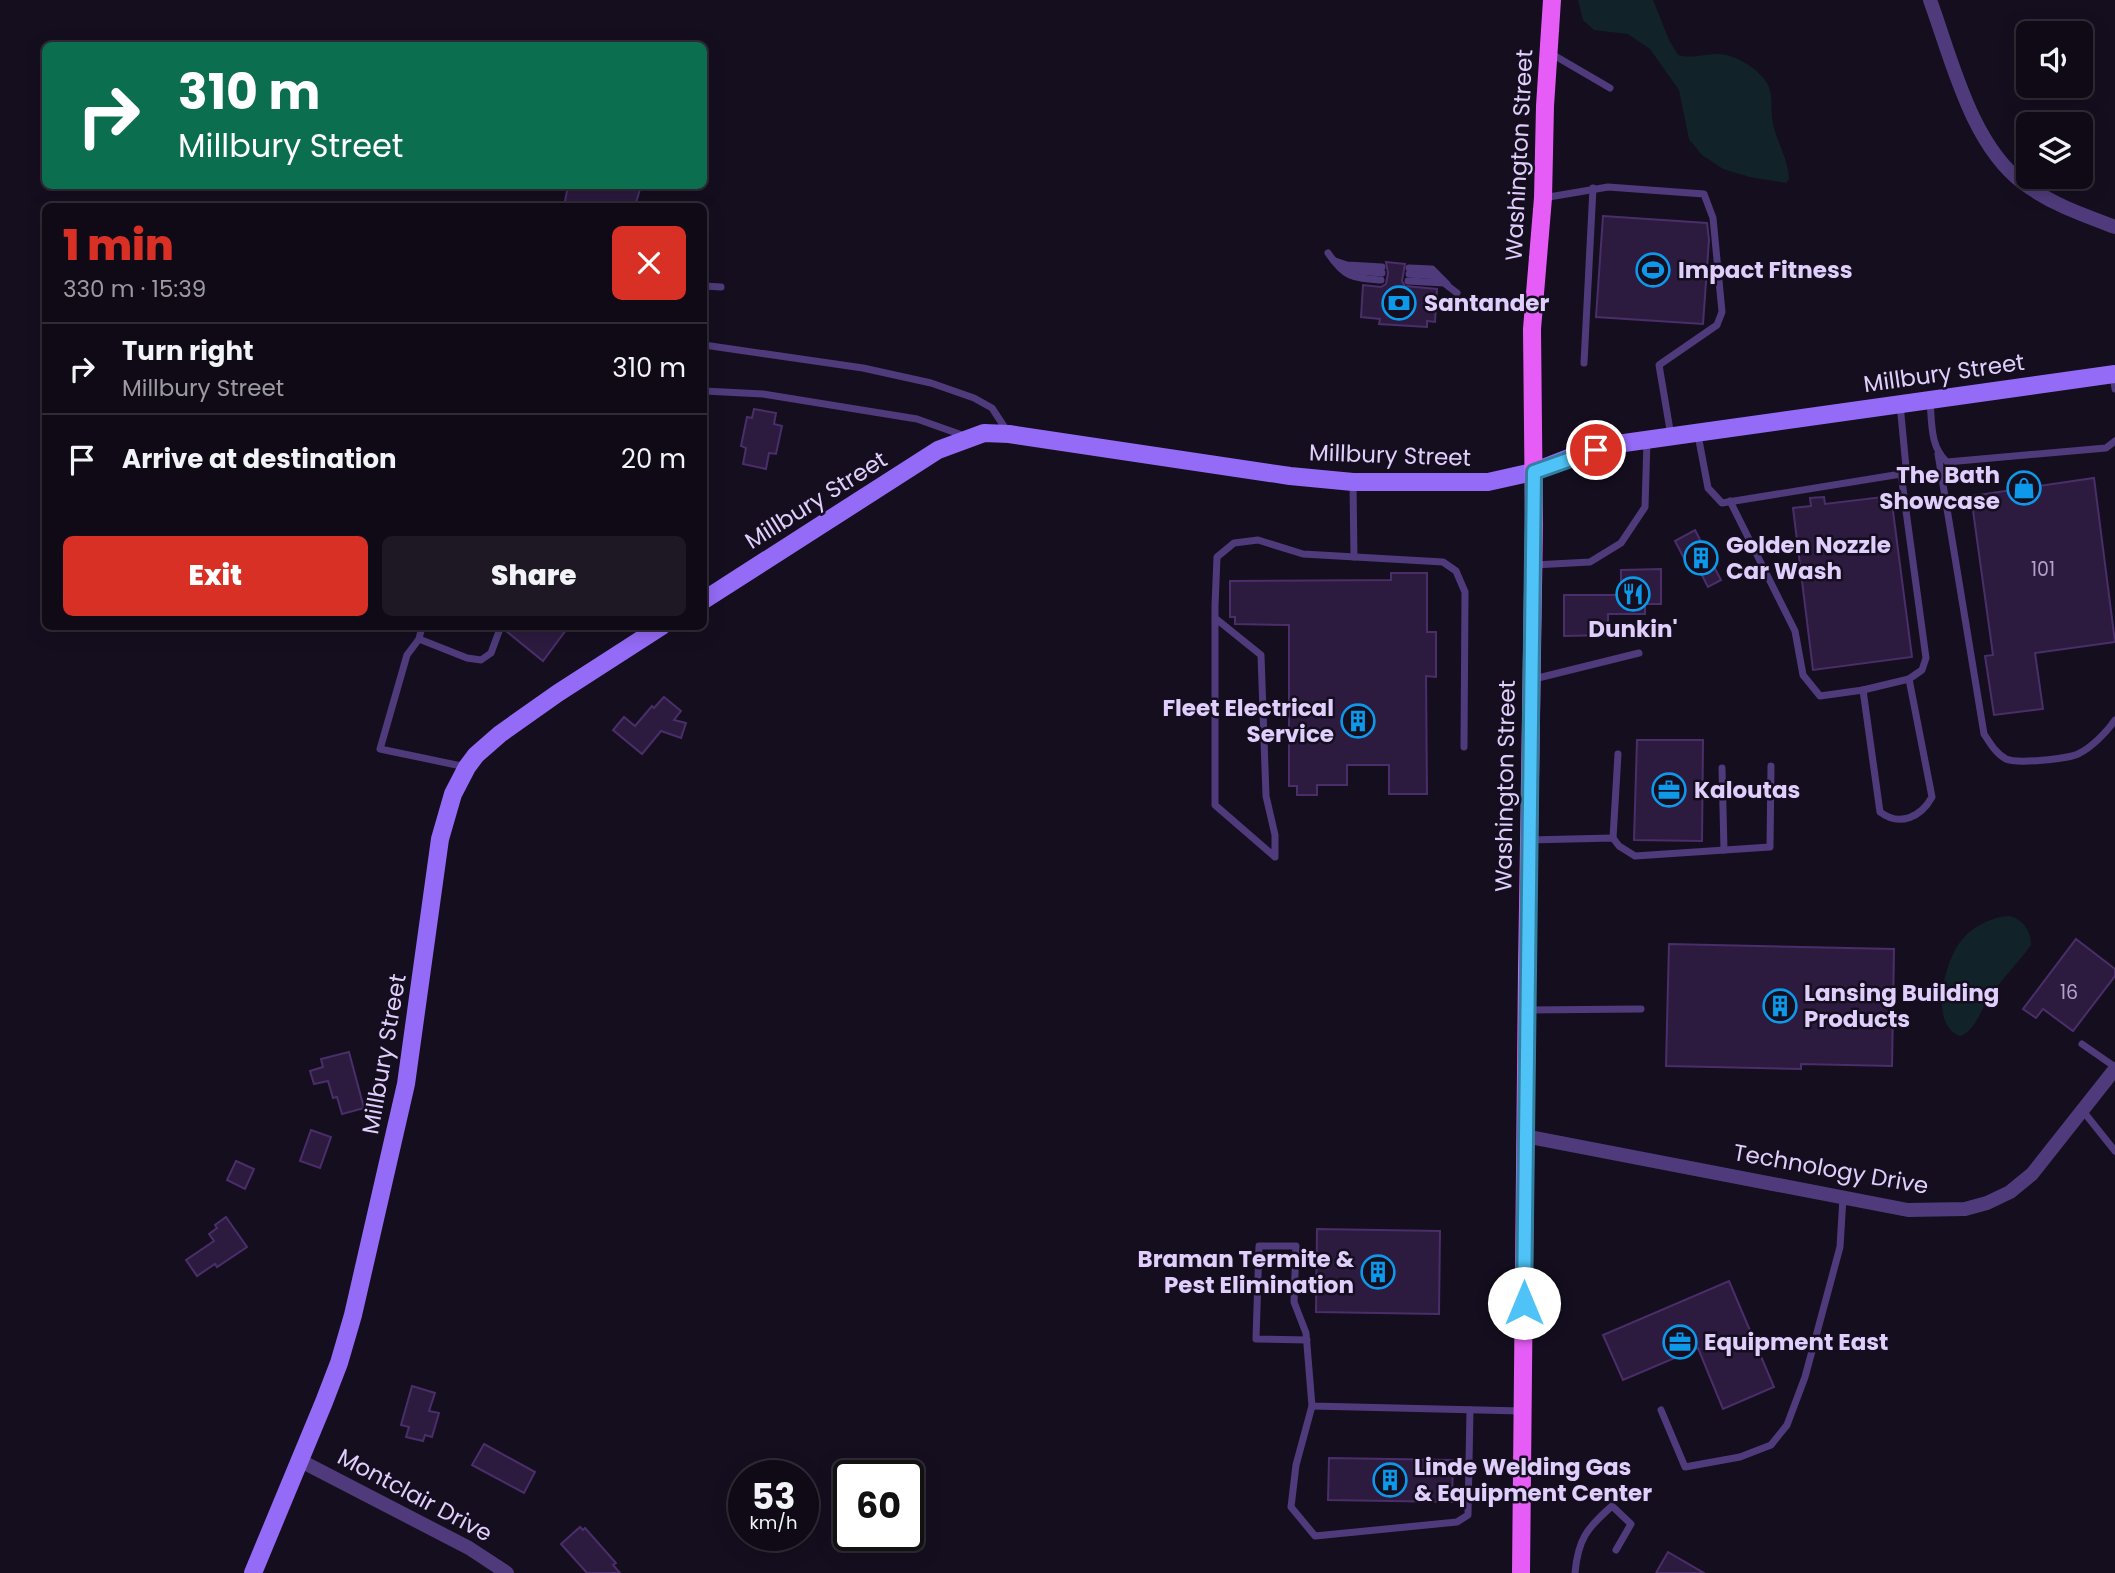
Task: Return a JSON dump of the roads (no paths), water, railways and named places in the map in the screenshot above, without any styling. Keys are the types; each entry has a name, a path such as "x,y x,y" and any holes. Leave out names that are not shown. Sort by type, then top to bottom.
{"main road":[{"name":"Washington Street","path":"1521,1573 1526,1010 1534,565 1532,329 1543,198 1545,106 1552,0"}],"street":[{"path":"1934,2 1973,117 1992,153 2012,174 2037,192 2064,207 2115,227"},
{"name":"Millbury Street","path":"707,598 938,450 984,433 1009,433 1290,476 1353,482 1488,482 1534,472 1574,456 1617,444 1929,399 2114,379"},
{"name":"Millbury Street","path":"253,1573 339,1363 356,1303 406,1084 440,839 453,794 467,767 487,744 558,693 656,630"},
{"name":"Technology Drive","path":"1525,1136 1908,1210 1954,1210 1987,1203 2010,1192 2026,1179 2115,1068"},
{"name":"Montclair Drive","path":"299,1460 469,1548 507,1573"}],"lane":[{"path":"1549,51 1610,88"},
{"path":"1543,198 1608,187 1704,194 1713,218 1722,312 1717,325 1659,365 1671,437"},
{"path":"1584,363 1593,188"},
{"path":"1330,256 1347,265 1382,273 1350,277 1330,256"},
{"path":"1450,287 1432,270 1408,274 1444,283 1457,293"},
{"path":"707,286 721,287"},
{"path":"707,345 863,368 931,383 974,398 992,408 1009,433"},
{"path":"707,391 763,394 917,419 969,437"},
{"path":"1929,399 1933,438 1938,454 1984,734 1993,748 2006,759 2023,763 2078,754 2108,730 2115,720"},
{"path":"1730,501 1796,631 1803,675 1820,696 1863,690 1909,679 1922,670 1926,659 1901,474 1906,467 1900,403"},
{"path":"1697,433 1708,488 1722,503 1901,474"},
{"path":"1534,565 1590,562 1621,543 1645,507 1647,441"},
{"path":"1938,454 1947,462 2106,448 2115,441"},
{"path":"1353,482 1354,557"},
{"path":"1215,618 1261,655 1266,796 1275,835 1275,857 1215,805 1215,618 1217,557 1234,544 1258,540 1303,554 1443,562 1456,570 1465,592 1464,747"},
{"path":"421,630 419,639 407,655 380,749 467,767"},
{"path":"419,639 467,658 481,660 491,653 500,630"},
{"path":"1531,680 1639,653"},
{"path":"1863,690 1880,812 1889,819 1905,819 1925,810 1932,797 1909,679"},
{"path":"1618,754 1613,838 1619,846 1634,856 1770,847 1771,766"},
{"path":"1723,768 1724,850"},
{"path":"1529,840 1613,838"},
{"path":"1526,1010 1640,1009"},
{"path":"2082,1044 2115,1068"},
{"path":"2082,1110 2115,1151"},
{"path":"1661,1410 1685,1467 1740,1457 1771,1445 1787,1424 1805,1377 1840,1247 1843,1197"},
{"path":"1307,1340 1256,1339 1259,1246 1296,1247 1294,1302 1307,1333 1312,1406 1296,1465 1292,1507 1315,1536 1458,1522 1468,1515 1470,1410"},
{"path":"1312,1406 1523,1411"},
{"path":"1575,1573 1577,1556 1588,1527 1612,1506 1631,1524 1616,1550"}],"place":[{"name":"Impact Fitness","path":"1653,270"},
{"name":"Santander","path":"1399,303"},
{"name":"The Bath Showcase","path":"2024,488"},
{"name":"Golden Nozzle Car Wash","path":"1701,558"},
{"name":"Dunkin'","path":"1633,594"},
{"name":"Fleet Electrical Service","path":"1358,721"},
{"name":"Kaloutas","path":"1669,790"},
{"name":"Lansing Building Products","path":"1780,1006"},
{"name":"Braman Termite & Pest Elimination","path":"1378,1272"},
{"name":"Equipment East","path":"1680,1342"},
{"name":"Linde Welding Gas & Equipment Center","path":"1390,1480"}]}
